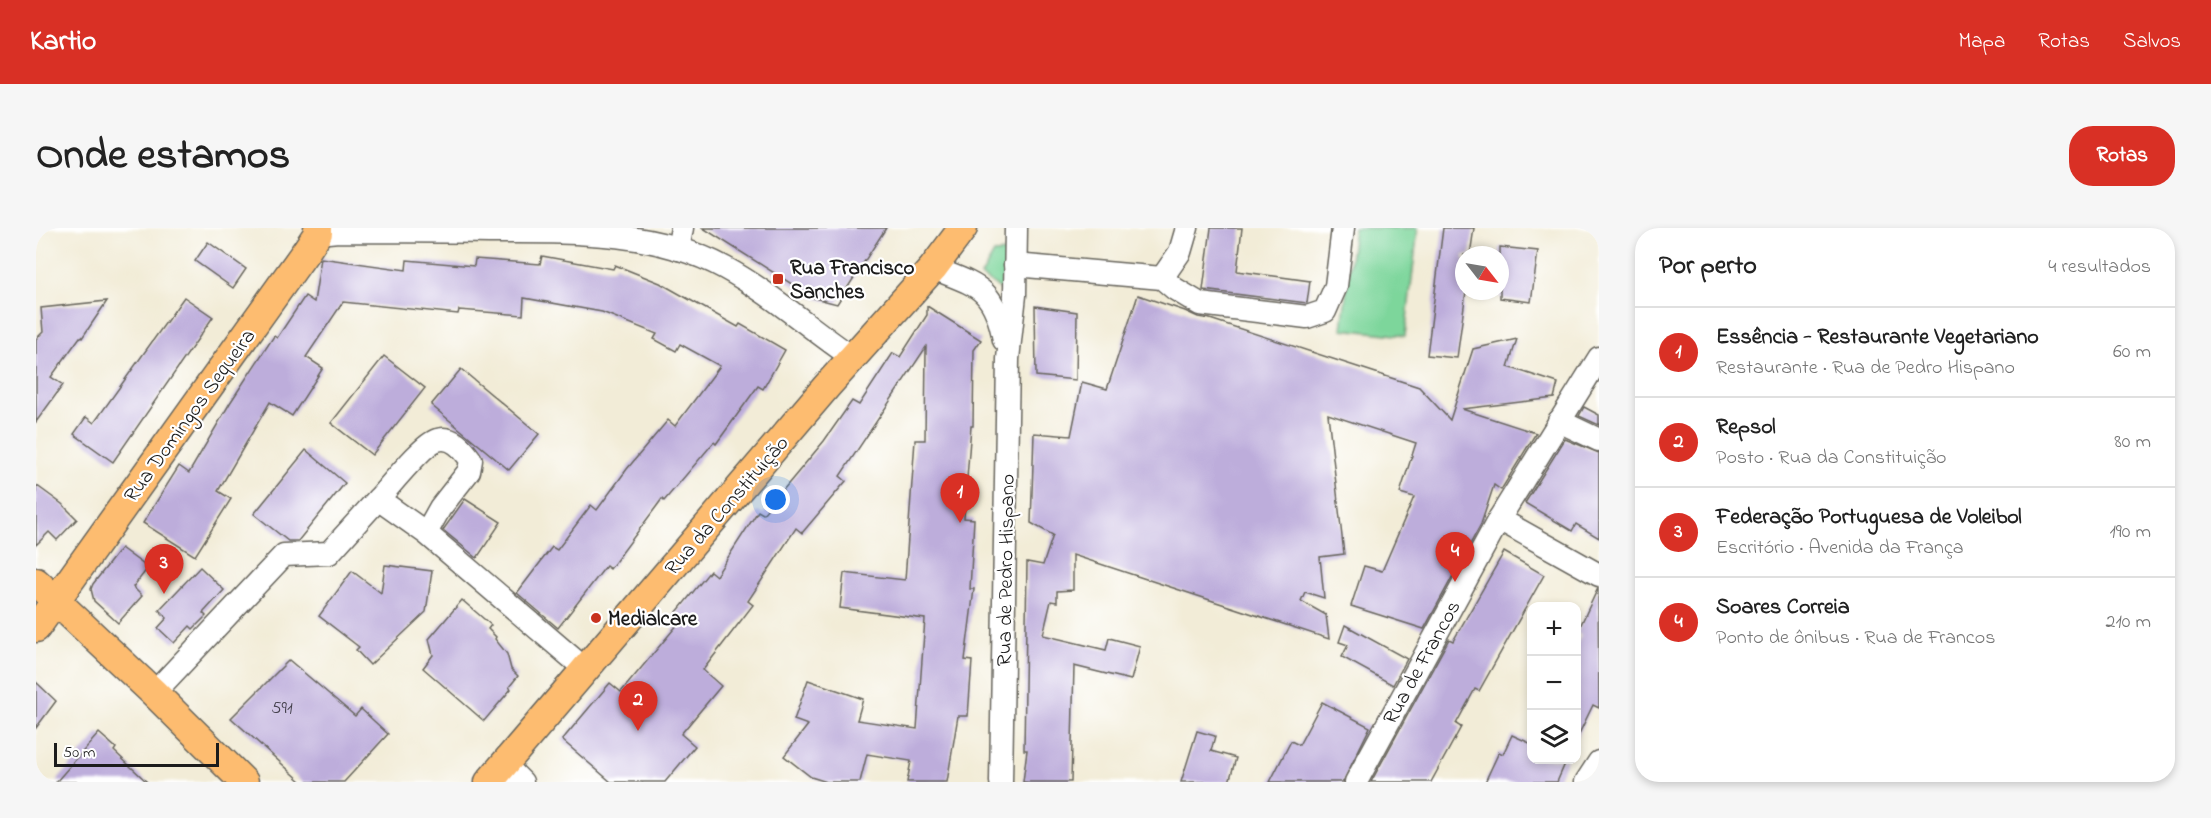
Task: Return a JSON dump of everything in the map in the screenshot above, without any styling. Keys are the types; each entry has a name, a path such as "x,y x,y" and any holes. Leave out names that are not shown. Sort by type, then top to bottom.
{"main road":[{"name":"Rua da Constituição","path":"505,776 585,669 852,357 933,268 963,228"},
{"name":"Rua Domingos Sequeira","path":"36,628 46,591 91,552 318,231"},
{"path":"46,591 244,782"}],"street":[{"name":"Rua de Pedro Hispano","path":"1001,782 1008,359 1015,295 1016,228"},
{"path":"1162,278 1180,252 1187,228"},
{"path":"1015,265 1162,278 1200,304 1307,317 1325,312 1336,286 1343,228"},
{"path":"318,231 555,232 680,238 785,306 852,357"},
{"name":"Rua de Pedro Hispano","path":"933,268 969,283 983,292 994,304 1000,318 1008,359"},
{"name":"Rua de Francos","path":"1356,782 1499,519 1599,358"},
{"path":"1559,421 1599,440"},
{"path":"154,693 285,555 329,553 428,445 438,439 449,440 462,447 471,460 469,471 440,508 426,532"},
{"path":"378,499 426,532 585,669"},
{"path":"1499,519 1599,575"},
{"path":"1586,782 1599,762"}],"green space":[{"path":"1354,228 1418,228 1405,336 1342,329"},
{"path":"1010,252 1008,294 981,276 994,253"}],"building":[{"path":"703,228 886,228 837,304 814,298"},
{"path":"1211,228 1242,228 1237,271 1310,281 1307,303 1203,290"},
{"path":"1443,228 1474,228 1471,246 1455,246 1455,300 1465,300 1457,358 1427,355"},
{"path":"208,242 246,269 233,288 195,261"},
{"path":"1509,248 1538,251 1531,302 1509,299"},
{"path":"542,256 613,269 615,265 660,283 738,327 740,324 785,350 763,389 758,386 716,444 714,442 664,501 662,499 610,569 606,566 558,628 517,593 552,547 557,550 591,505 597,510 627,469 668,420 675,426 720,366 680,344 676,351 654,339 657,334 602,312 524,298 523,315 459,310 458,314 343,302 306,357 323,368 292,416 270,402 218,491 231,499 195,556 143,523 179,466 189,473 230,403 274,336 277,338 305,296 314,302 321,258 406,270 407,260 474,266 475,259 540,264"},
{"path":"1138,295 1198,317 1419,387 1450,420 1473,349 1517,339 1508,367 1558,383 1554,398 1462,409 1536,433 1501,490 1494,485 1481,524 1424,629 1351,606 1364,566 1382,571 1414,497 1400,493 1416,443 1328,414 1344,554 1320,557 1324,598 1305,592 1301,601 1326,615 1329,639 1073,555 1073,590 1057,591 1057,602 1051,601 1043,635 1106,650 1109,638 1140,646 1131,680 1074,666 1071,782 1023,782 1027,750 1024,750 1027,562 1043,565 1053,535 1031,523 1034,433 1071,436 1082,382 1107,389"},
{"path":"184,297 213,317 113,462 74,434 86,417 94,423"},
{"path":"107,301 82,338 80,337 51,377 63,385 36,422 36,339 43,332 41,308"},
{"path":"927,306 981,340 974,350 973,426 971,426 964,518 974,519 970,589 974,589 965,660 972,661 968,716 958,716 947,782 907,782 911,761 867,754 860,782 827,782 811,777 784,756 808,725 794,720 808,680 863,699 857,720 917,729 925,619 840,608 844,573 905,580 915,440 925,440 926,347 840,476 846,481 802,533 796,528 748,601 753,605 703,670 721,686 681,734 695,746 665,782 611,782 562,740 610,683 621,692 679,623 672,618 710,571 716,576 758,511 763,514 824,441 852,401 859,405 893,353 900,357 927,315"},
{"path":"1035,306 1077,312 1076,380 1036,376"},
{"path":"384,356 425,388 372,455 331,423"},
{"path":"461,369 539,434 509,470 431,405"},
{"path":"1584,407 1599,415 1599,425 1579,416"},
{"path":"1565,439 1599,453 1599,538 1576,524 1572,531 1525,503"},
{"path":"306,450 345,483 298,541 288,541 254,514"},
{"path":"36,485 62,504 77,519 57,540 49,532 36,545"},
{"path":"465,499 501,522 477,558 443,530"},
{"path":"121,548 148,568 133,587 142,596 118,623 94,601 91,589"},
{"path":"1504,552 1544,575 1479,691 1475,689 1456,724 1461,727 1431,782 1371,782 1449,639 1453,641"},
{"path":"385,565 432,571 426,612 370,665 356,650 359,647 319,616 352,571 381,593"},
{"path":"200,567 224,590 203,613 206,616 193,629 190,626 174,643 158,628 167,618 159,610"},
{"path":"1598,588 1599,708 1593,705 1581,730 1581,635 1581,624"},
{"path":"462,600 491,625 488,629 507,654 511,669 518,676 509,687 511,689 484,721 423,668 433,655 429,639"},
{"path":"1345,625 1407,659 1393,685 1342,657 1348,645 1339,642"},
{"path":"289,660 355,716 361,709 388,734 344,782 302,782 231,718"},
{"path":"36,682 56,701 36,728"},
{"path":"1322,702 1370,727 1343,782 1270,782 1291,741 1299,745"},
{"path":"1197,731 1215,736 1211,751 1236,758 1229,782 1181,782"},
{"path":"99,733 116,748 114,751 147,782 56,782"},
{"path":"1512,735 1527,742 1527,764 1565,764 1557,782 1485,782 1499,752 1503,754"}],"place":[{"name":"Rua Francisco Sanches","path":"778,279"},
{"name":"Essência - Restaurante Vegetariano","path":"960,523"},
{"name":"Soares Correia","path":"1455,582"},
{"name":"Federação Portuguesa de Voleibol","path":"164,594"},
{"name":"Medialcare","path":"596,618"},
{"name":"Repsol","path":"638,731"}]}
